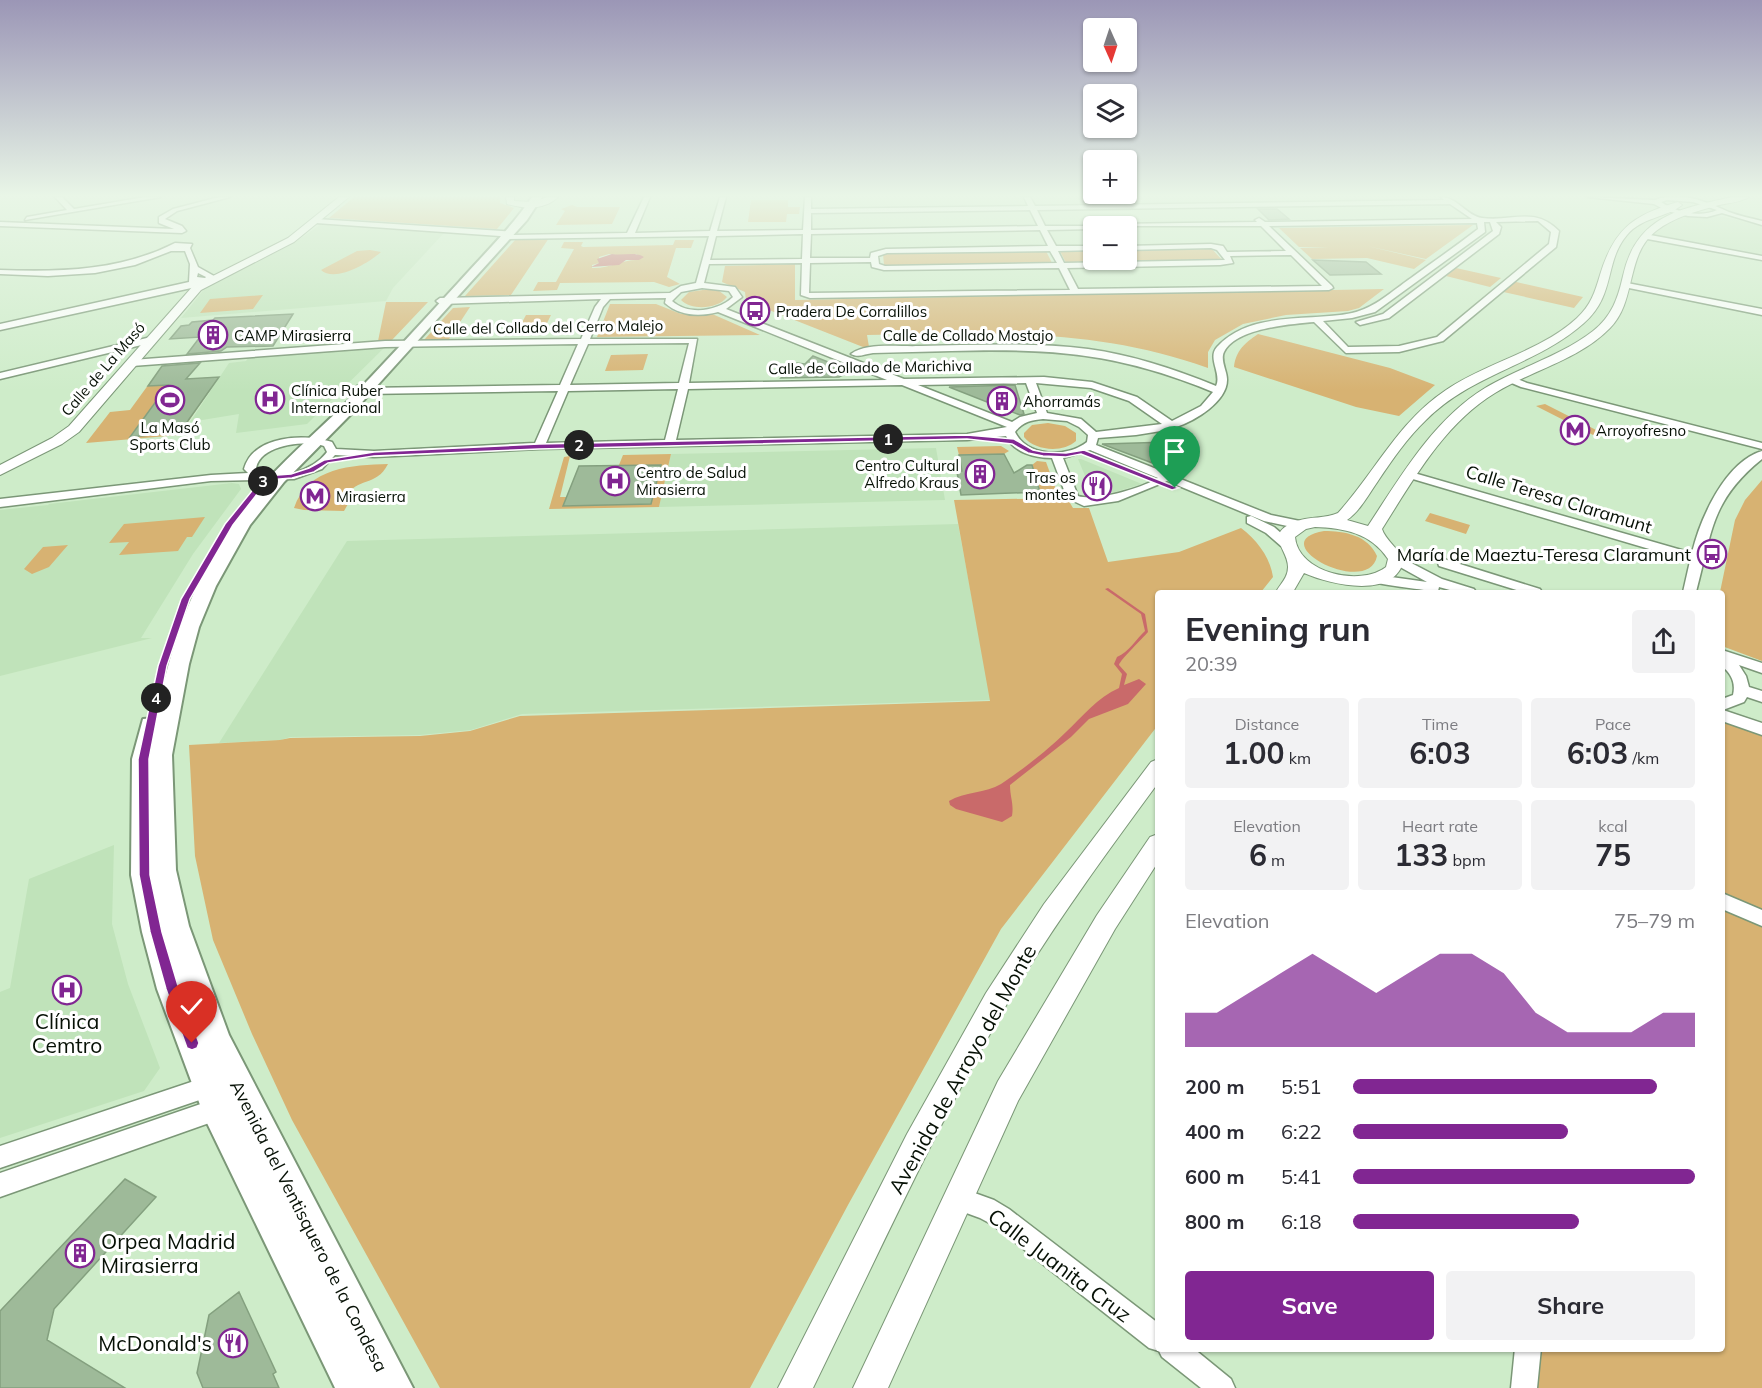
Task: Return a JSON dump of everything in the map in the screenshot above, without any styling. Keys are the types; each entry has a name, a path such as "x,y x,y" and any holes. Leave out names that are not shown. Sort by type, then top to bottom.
{"main road":[{"name":"Avenida del Ventisquero de la Condesa","path":"393,1388 226,1093 172,989 145,875 144,759 163,666 185,599 229,524 264,474 310,440 361,390 480,262"},
{"name":"Avenida del Ventisquero de la Condesa","path":"226,1093 356,1388"}],"street":[{"path":"0,272 54,274 90,272 136,262"},
{"path":"0,327 172,290 196,282 192,262"},
{"name":"Calle de La Masó","path":"0,471 40,451 74,429 151,340 196,282 246,262"},
{"path":"699,286 707,262"},
{"path":"716,285 713,281 717,262"},
{"path":"805,262 805,295 810,296 1329,288 1303,262"},
{"path":"874,262 875,266 884,268 1226,262"},
{"path":"1059,262 1075,292"},
{"path":"718,309 902,381 1013,433 1031,451 1057,456 1127,433 1170,425 1205,408 1219,391 1223,381 1218,356 1220,349 1241,332 1275,322 1357,316 1372,310 1439,262"},
{"path":"1324,320 1352,324 1386,316 1458,262"},
{"path":"1324,320 1346,350 1399,349 1440,339 1533,262"},
{"path":"1332,522 1344,516 1423,415 1448,394 1472,378 1560,336 1578,323 1597,303 1609,262"},
{"path":"1376,536 1374,529 1447,424 1477,399 1510,379 1596,334 1614,316 1623,300 1632,262"},
{"path":"443,302 669,298 678,290 716,285 735,292 738,297 732,304 718,309 688,311 675,308 669,298"},
{"path":"1627,285 1762,312"},
{"path":"539,446 584,341 605,299"},
{"path":"732,304 922,381 1025,419 1043,416 1075,421 1083,425 1088,444"},
{"path":"1324,320 1358,351"},
{"name":"Calle del Collado del Cerro Malejo","path":"130,365 404,344 687,339 694,341 683,385"},
{"path":"0,376 151,340"},
{"name":"Calle de Collado Mostajo","path":"856,354 876,351 1008,347 1070,350 1137,362 1219,391"},
{"path":"1510,379 1762,446"},
{"path":"1030,380 1043,416"},
{"name":"Calle de Collado de Marichiva","path":"361,390 902,381 1065,381 1115,392 1146,406 1170,425"},
{"path":"670,443 683,385"},
{"path":"0,503 211,478 305,472 329,457 539,446 967,437 1013,433 1025,419"},
{"path":"1057,456 1073,498 1084,502 1118,497 1163,479 1175,468 1180,452 1170,425"},
{"path":"310,440 328,444 329,457"},
{"path":"1088,444 1257,522 1286,543 1298,568 1285,590"},
{"path":"1689,590 1712,508 1729,482 1762,454"},
{"path":"211,478 235,472 264,474"},
{"name":"Calle Teresa Claramunt","path":"1410,475 1697,559"},
{"path":"1163,479 1268,518 1300,525 1332,522 1347,524 1385,542 1396,559 1437,582 1463,590"},
{"path":"1286,543 1287,535 1300,525"},
{"path":"1295,559 1323,575 1346,580 1377,579 1417,583 1439,590"},
{"path":"1377,579 1394,569 1396,559"},
{"path":"1444,563 1529,590"},
{"path":"1332,590 1346,580"},
{"path":"1725,657 1762,668"},
{"path":"1725,659 1742,681 1743,690 1739,698 1725,704"},
{"path":"1743,690 1762,697"},
{"path":"1725,716 1762,729"},
{"name":"Avenida de Arroyo del Monte","path":"795,1388 891,1195 996,1001 1059,900 1155,770"},
{"path":"870,1388 1014,1082 1106,922 1155,848"},
{"path":"1725,902 1762,918"},
{"path":"0,1157 226,1093"},
{"path":"0,1185 226,1093"},
{"name":"Calle Juanita Cruz","path":"958,1199 986,1208 1001,1216 1155,1336"},
{"path":"1176,1352 1222,1388"},
{"path":"1524,1388 1528,1352"}],"shaded area":[{"path":"257,262 417,262 393,288 386,301 181,318 206,287"},
{"path":"337,262 368,262 343,273 327,273 321,270"},
{"path":"496,262 533,262 511,295 465,296"},
{"path":"567,262 599,262 592,265 592,268 624,262 672,262 667,277 680,284 669,287 654,282 560,283 557,290 533,291 538,282 556,282"},
{"path":"624,262 619,265 591,267 599,263"},
{"path":"884,262 1052,263 886,266"},
{"path":"1383,262 1424,262 1414,269"},
{"path":"795,264 795,300 1384,289 1359,308 1348,311 1286,315 1243,324 1215,340 1208,352 1208,368 1123,345 1039,335 867,335 869,347 863,347 746,301 745,292 722,282 725,266"},
{"path":"1456,268 1501,278 1490,287 1446,276"},
{"path":"1512,281 1583,297 1574,308 1499,291"},
{"path":"718,290 727,297 718,304 705,307 692,306 681,300 689,292"},
{"path":"263,295 253,309 200,313 210,299"},
{"path":"386,302 428,302 392,340 378,341"},
{"path":"610,304 656,304 681,314 710,313 760,335 597,337"},
{"path":"470,307 449,339 424,340 453,308"},
{"path":"526,315 551,315 544,329 518,330"},
{"path":"1258,334 1390,368 1435,385 1399,416 1356,407 1234,367 1242,348"},
{"name":"Clínica Ruber Internacional","path":"385,347 307,424 236,433 239,414 190,422 229,363 246,361 248,358"},
{"path":"648,354 643,370 605,371 611,355"},
{"name":"La Masó Sports Club","path":"162,366 186,379 219,377 179,435 86,443 110,412 130,410"},
{"path":"1545,404 1604,434 1595,436 1536,406"},
{"path":"1048,423 1065,426 1076,433 1076,441 1064,447 1049,449 1035,445 1024,437 1024,433 1032,425"},
{"path":"1001,446 1009,451 1004,454 959,455 957,447"},
{"path":"936,448 945,500 659,507 671,454"},
{"path":"671,454 659,507 549,509 564,457 570,456 560,497 567,497 564,506 650,504 661,465 619,465 623,455"},
{"path":"1078,459 1142,484 1115,492 1093,495"},
{"path":"1037,461 1046,462 1057,492 1040,492 1032,465"},
{"path":"388,464 378,476 350,491 346,498 348,504 344,511 294,508 301,494 320,476 346,468"},
{"path":"1762,480 1762,661 1725,647 1725,590 1720,590 1735,520 1745,500"},
{"path":"239,484 241,489 193,554 141,638 152,638 0,676 0,510 48,505 19,536 49,504"},
{"path":"1067,498 1073,508 1089,508 1108,562 1179,552 1241,528 1262,550 1273,577 1263,590 1155,590 1155,729 1001,929 848,1205 750,1388 440,1388 292,1120 252,1034 213,940 195,856 189,745 290,738 420,736 470,731 520,716 990,701 954,500"},
{"path":"1430,513 1470,525 1466,534 1425,521"},
{"path":"205,517 192,537 187,537 178,551 119,555 129,542 109,543 124,524"},
{"path":"958,524 991,700 522,714 471,730 420,735 290,737 281,740 219,743 347,541"},
{"path":"1324,531 1347,533 1368,543 1377,556 1370,568 1356,572 1340,570 1324,564 1311,555 1304,546 1308,537"},
{"path":"68,545 49,567 32,574 24,569 43,547"},
{"path":"1108,588 1145,614 1148,632 1119,665 1127,674 1124,685 1139,679 1146,684 1128,704 1089,719 1071,737 1010,785 1012,816 1002,822 956,809 950,805 949,801 955,798 1001,784 1052,745 1097,702 1119,688 1122,674 1114,664 1117,657 1129,649 1145,631 1141,614 1105,589"},
{"path":"1725,716 1762,729 1762,1388 1524,1388 1528,1352 1725,1352"},
{"name":"Clínica Cemtro","path":"114,845 112,924 128,984 160,1068 144,1091 0,1138 0,992 10,988 29,879"}],"building":[{"path":"1315,262 1366,262 1381,274 1330,275"},
{"name":"CAMP Mirasierra","path":"293,314 273,346 227,347 221,351 187,354 200,337 170,339 181,326 192,322 215,318"},
{"path":"813,356 851,371 839,377 781,378 797,363 805,364"},
{"name":"La Masó Sports Club","path":"200,363 186,379 219,377 180,432 130,437 168,385 148,386 162,366"},
{"name":"Ahorramás","path":"1015,385 1024,414 1020,415 949,387"},
{"path":"1169,442 1170,453 1163,467 1102,444"},
{"name":"Centro Cultural Alfredo Kraus","path":"1004,454 1014,473 1027,465 1032,465 1040,492 961,495 957,472 962,471 959,455"},
{"name":"Centro de Salud Mirasierra","path":"661,465 651,504 563,506 579,466"},
{"name":"Orpea Madrid Mirasierra","path":"125,1179 156,1197 54,1309 47,1340 125,1388 0,1388 0,1311"},
{"name":"McDonald's","path":"239,1292 276,1372 273,1374 279,1388 203,1388 197,1373 209,1315"}],"place":[{"name":"Pradera De Corralillos","path":"755,311"},
{"name":"CAMP Mirasierra","path":"213,335"},
{"name":"Clínica Ruber Internacional","path":"270,399"},
{"name":"La Masó Sports Club","path":"170,400"},
{"name":"Ahorramás","path":"1002,401"},
{"name":"Arroyofresno","path":"1575,430"},
{"name":"Centro Cultural Alfredo Kraus","path":"980,474"},
{"name":"Centro de Salud Mirasierra","path":"615,481"},
{"name":"Tras os montes","path":"1097,486"},
{"name":"Mirasierra","path":"315,496"},
{"name":"María de Maeztu-Teresa Claramunt","path":"1712,554"},
{"name":"Clínica Cemtro","path":"67,990"},
{"name":"Orpea Madrid Mirasierra","path":"80,1253"},
{"name":"McDonald's","path":"233,1343"}],"route":[{"path":"192,1043 172,989 156,932 145,875 144,759 163,666 185,599 229,524 266,477 292,476 312,470 326,461 374,454 539,446 967,437 997,438 1014,442 1031,451 1057,456 1081,452 1175,488"}]}
